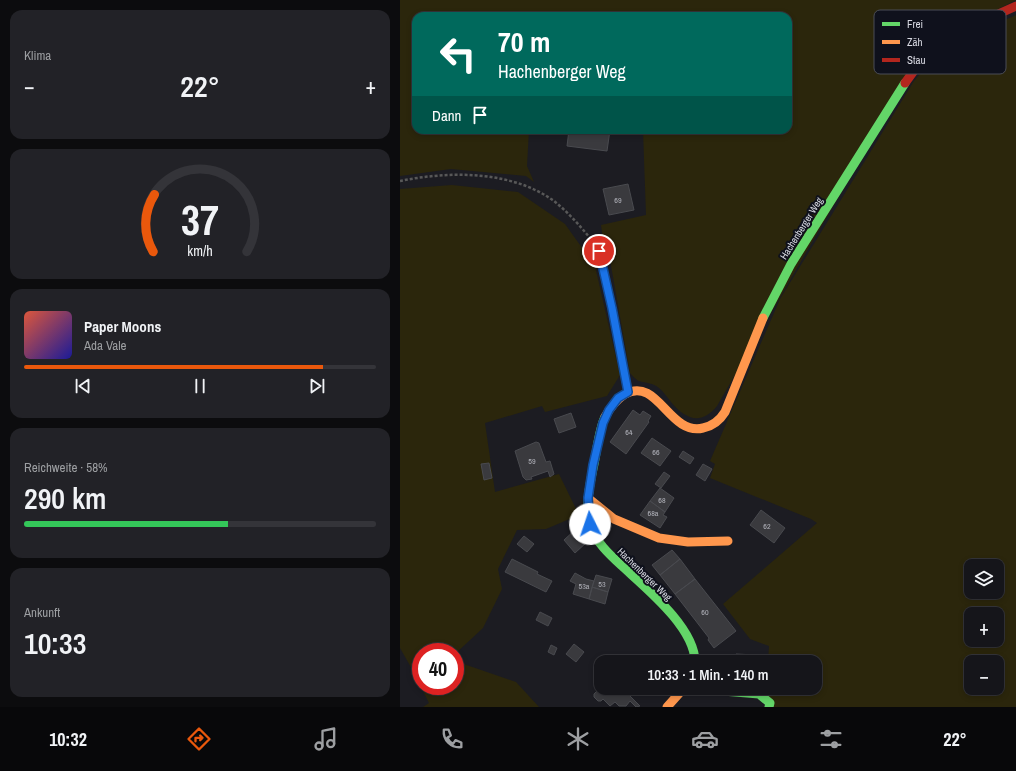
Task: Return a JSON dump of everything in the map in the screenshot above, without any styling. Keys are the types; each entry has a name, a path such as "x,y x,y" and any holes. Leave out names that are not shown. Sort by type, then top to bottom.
{"street":[{"name":"Hachenberger Weg","path":"1006,10 1016,6"},
{"name":"Hachenberger Weg","path":"694,655 693,646 678,621 604,549 590,524 588,498 593,465 603,423 609,410 618,398 628,392 639,390 650,395 663,406 680,425 688,428 696,430 703,429 718,421 722,417 766,311 787,271 894,99 912,74"},
{"path":"588,498 614,519 659,538 688,542 728,541"},
{"path":"667,707 678,695"},
{"path":"760,695 770,703 770,707"}],"lane":[{"path":"599,251 612,308 628,392"}],"path":[{"path":"400,181 413,178 455,175 487,177 516,182 531,188 553,201 579,224 599,251"}],"shaded area":[{"path":"400,0 1016,0 996,10 874,10 874,74 910,74 717,406 705,416 699,418 693,418 682,413 657,386 635,379 630,373 610,260 605,254 601,225 646,215 643,134 792,134 792,12 412,12 412,134 529,134 527,166 534,182 526,176 451,169 400,176"},
{"path":"1016,15 1016,707 774,707 766,695 822,695 822,655 768,655 769,646 750,639 723,604 817,523 811,519 710,478 715,464 710,461 780,299 914,81 920,74 1006,74 1006,19"},
{"path":"452,185 518,192 565,224 595,266 620,375 607,396 545,412 542,406 485,423 495,492 559,474 579,515 546,529 517,530 498,569 502,589 483,628 464,646 464,643 412,643 412,669 400,648 400,189"},
{"path":"464,664 516,682 539,707 423,707 429,703 425,695 464,695"}],"building":[{"path":"568,134 609,134 607,151 567,146"},
{"path":"628,184 634,210 609,215 603,189"},
{"path":"633,410 640,415 643,411 651,416 648,421 649,422 626,454 610,442"},
{"path":"571,413 576,427 559,433 554,419"},
{"path":"652,438 671,451 660,466 641,453"},
{"path":"536,442 539,443 546,462 550,461 554,474 550,477 548,471 531,477 532,479 526,480 523,477 515,451"},
{"path":"683,451 694,458 690,464 679,457"},
{"path":"489,463 492,478 484,480 481,464"},
{"path":"703,464 712,469 705,481 696,475"},
{"path":"664,472 670,476 661,488 655,484"},
{"path":"660,488 674,498 665,512 650,501"},
{"path":"650,501 665,512 663,515 667,517 660,528 640,515"},
{"path":"761,510 785,528 774,543 750,525"},
{"path":"576,529 587,542 575,553 564,540"},
{"path":"524,536 534,544 527,552 517,544"},
{"path":"672,550 680,559 660,575 652,565"},
{"path":"512,559 552,581 546,592 505,572"},
{"path":"680,559 695,579 675,594 660,575"},
{"path":"575,573 586,579 594,581 589,599 573,594 576,584 570,581"},
{"path":"596,575 612,579 608,592 592,587"},
{"path":"695,579 736,631 714,648 708,640 709,638 675,594"},
{"path":"592,587 608,592 605,604 589,599"},
{"path":"540,612 552,618 548,626 536,620"},
{"path":"574,644 584,652 576,662 566,654"},
{"path":"551,645 557,648 554,655 548,652"},
{"path":"594,695 631,695 630,696 640,706 636,707 630,701 626,706 619,706 615,702 610,706 603,699 598,701"}],"traffic: fast":[{"path":"763,318 791,264 905,83"},
{"path":"605,417 600,433 589,494 588,509 592,531 599,543 656,598 679,623 687,636 694,655"},
{"path":"760,695 770,703 769,707"}],"traffic: slow":[{"path":"605,417 609,410 622,396 636,391 646,393 655,399 681,424 691,428 703,428 713,424 721,418 725,412 763,318"},
{"path":"588,498 614,519 659,538 688,542 728,541"},
{"path":"667,707 678,695"}],"traffic: jam":[{"path":"1006,10 1016,6"},
{"path":"905,83 912,74"}],"route":[{"path":"590,524 588,498 593,465 603,423 609,410 618,398 628,392 623,373 612,308 599,251"}]}
